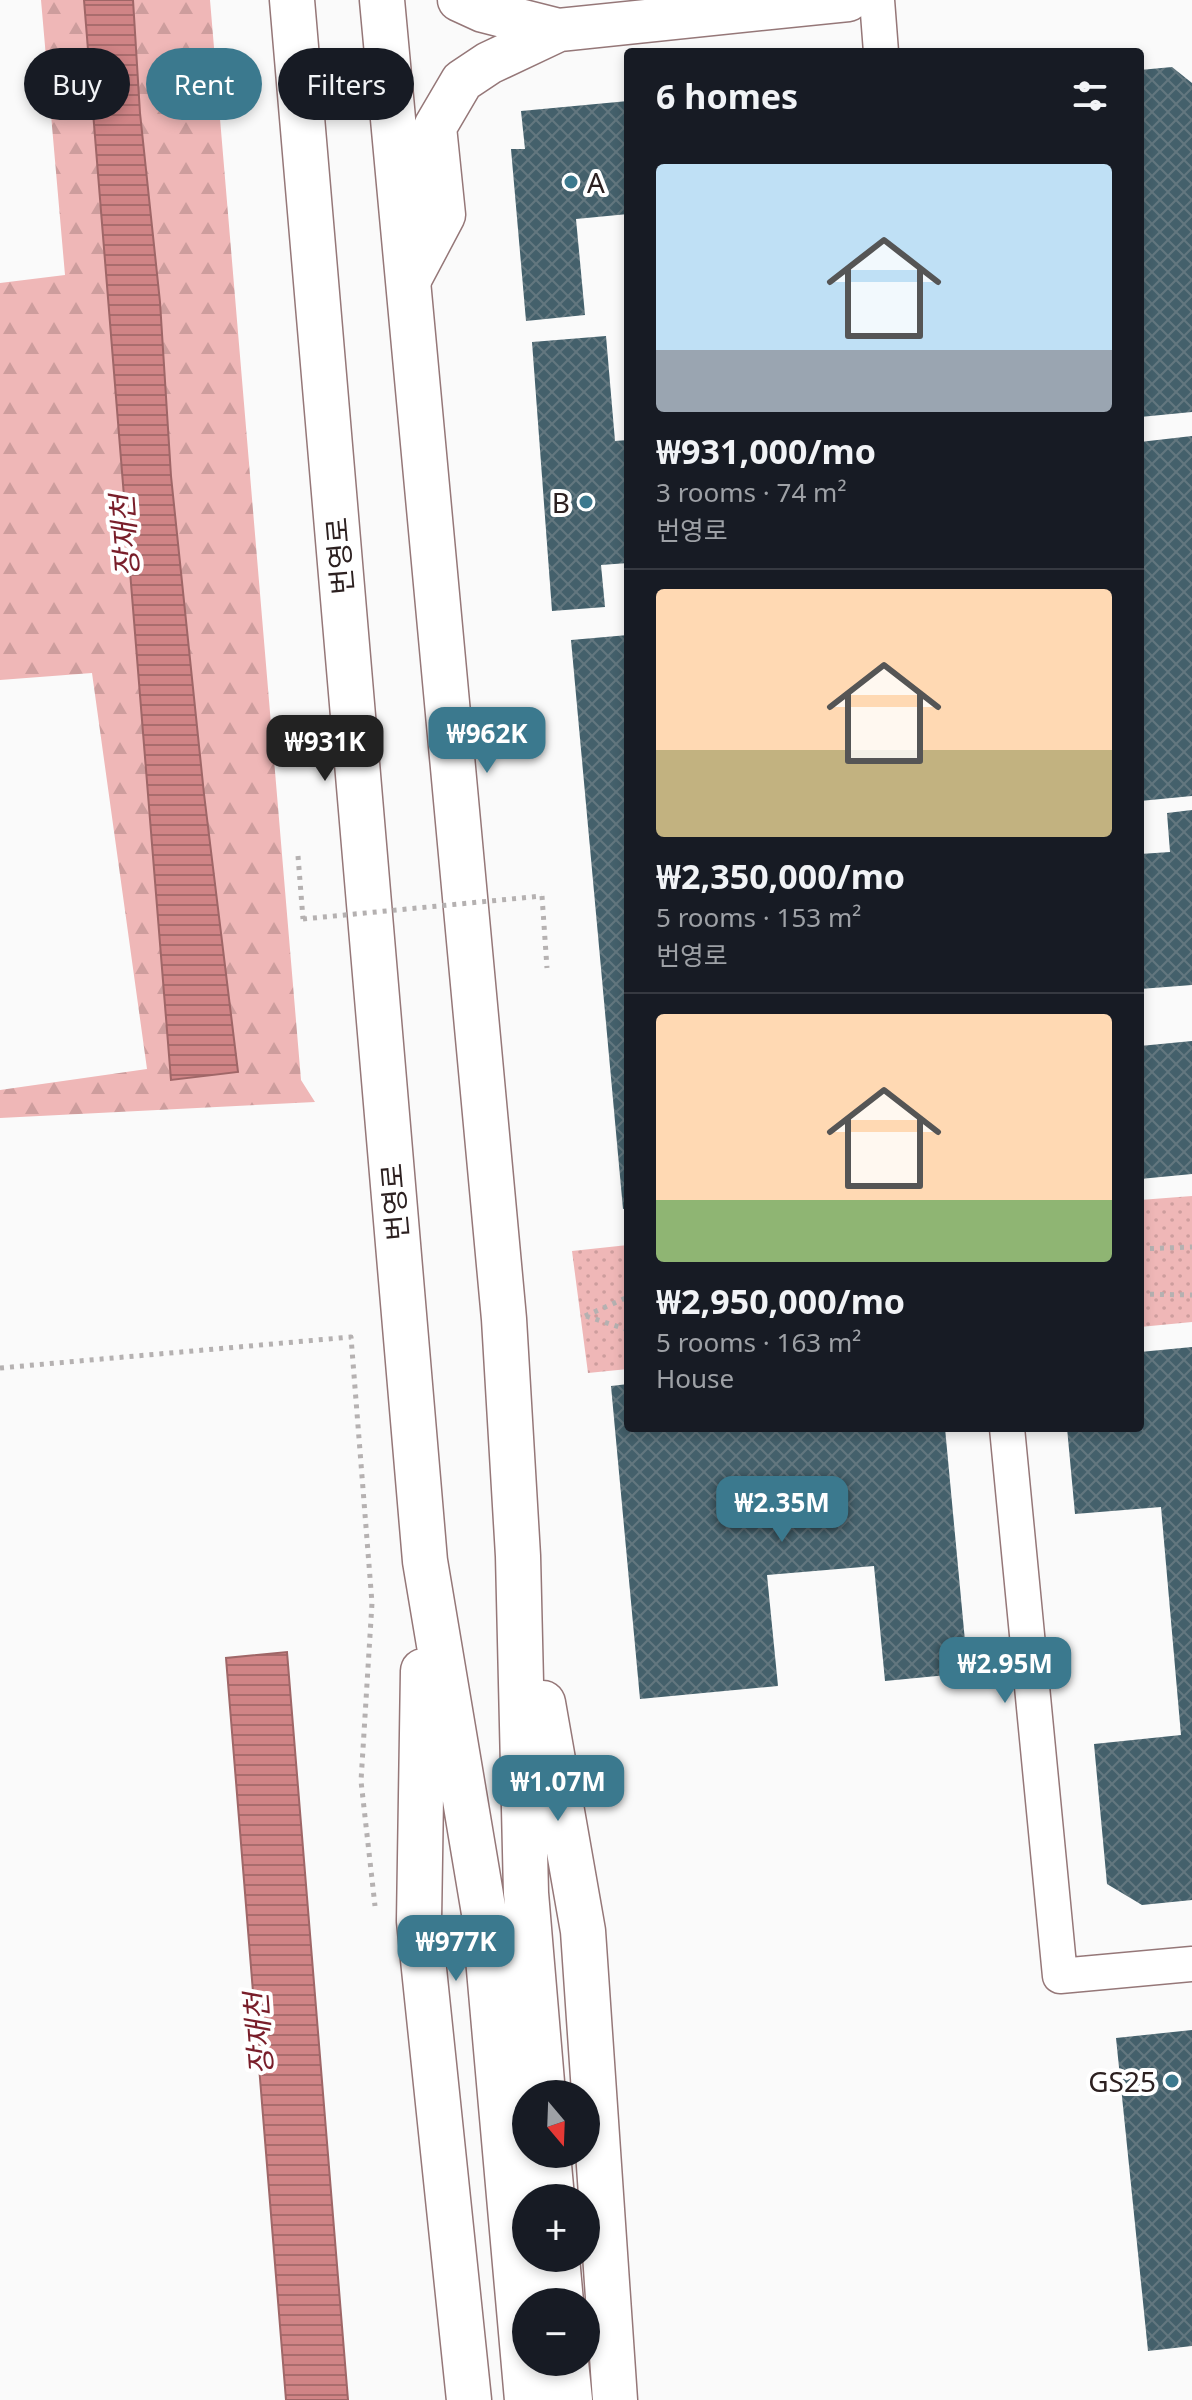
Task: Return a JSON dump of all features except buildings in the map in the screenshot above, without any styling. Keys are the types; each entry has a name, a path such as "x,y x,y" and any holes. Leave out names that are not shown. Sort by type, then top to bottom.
{"main road":[{"name":"번영로","path":"292,0 425,1561 484,1913 527,2400"},
{"path":"382,0 504,1319 518,1556 526,1893 542,2080"},
{"path":"518,1556 583,1931 615,2400"},
{"path":"425,1561 419,1921 469,2400"},
{"path":"567,2376 570,2400"}],"street":[{"path":"459,0 483,11 559,30"},
{"path":"408,283 444,215 435,127 462,81 489,63 559,30 848,0"},
{"path":"877,0 881,48"},
{"path":"1007,1432 1060,1976 1192,1964"}],"path":[{"path":"298,856 303,919 542,896 547,968"},
{"path":"1144,1249 1192,1247"},
{"path":"1144,1294 1192,1295"},
{"path":"624,1299 585,1316 624,1329"},
{"path":"0,1368 351,1337 372,1603 361,1781 375,1908"}],"green space":[{"path":"41,0 210,0 214,48 146,48 146,120 220,120 301,1080 315,1102 0,1118 0,1090 147,1069 92,673 0,680 0,283 65,275 51,120 130,120 130,48 45,48"},
{"path":"1192,1196 1192,1322 1144,1327 1144,1200"},
{"path":"624,1245 624,1369 588,1373 572,1251"}],"water":[{"path":"84,0 133,0 140,113 160,302 171,476 204,794 238,1072 171,1080 94,120 130,120 130,48 88,48"},
{"name":"장재천","path":"287,1652 348,2400 286,2400 226,1658"}],"place":[{"name":"A","path":"571,182"},
{"name":"B","path":"586,502"},
{"name":"GS25","path":"1172,2081"}]}
